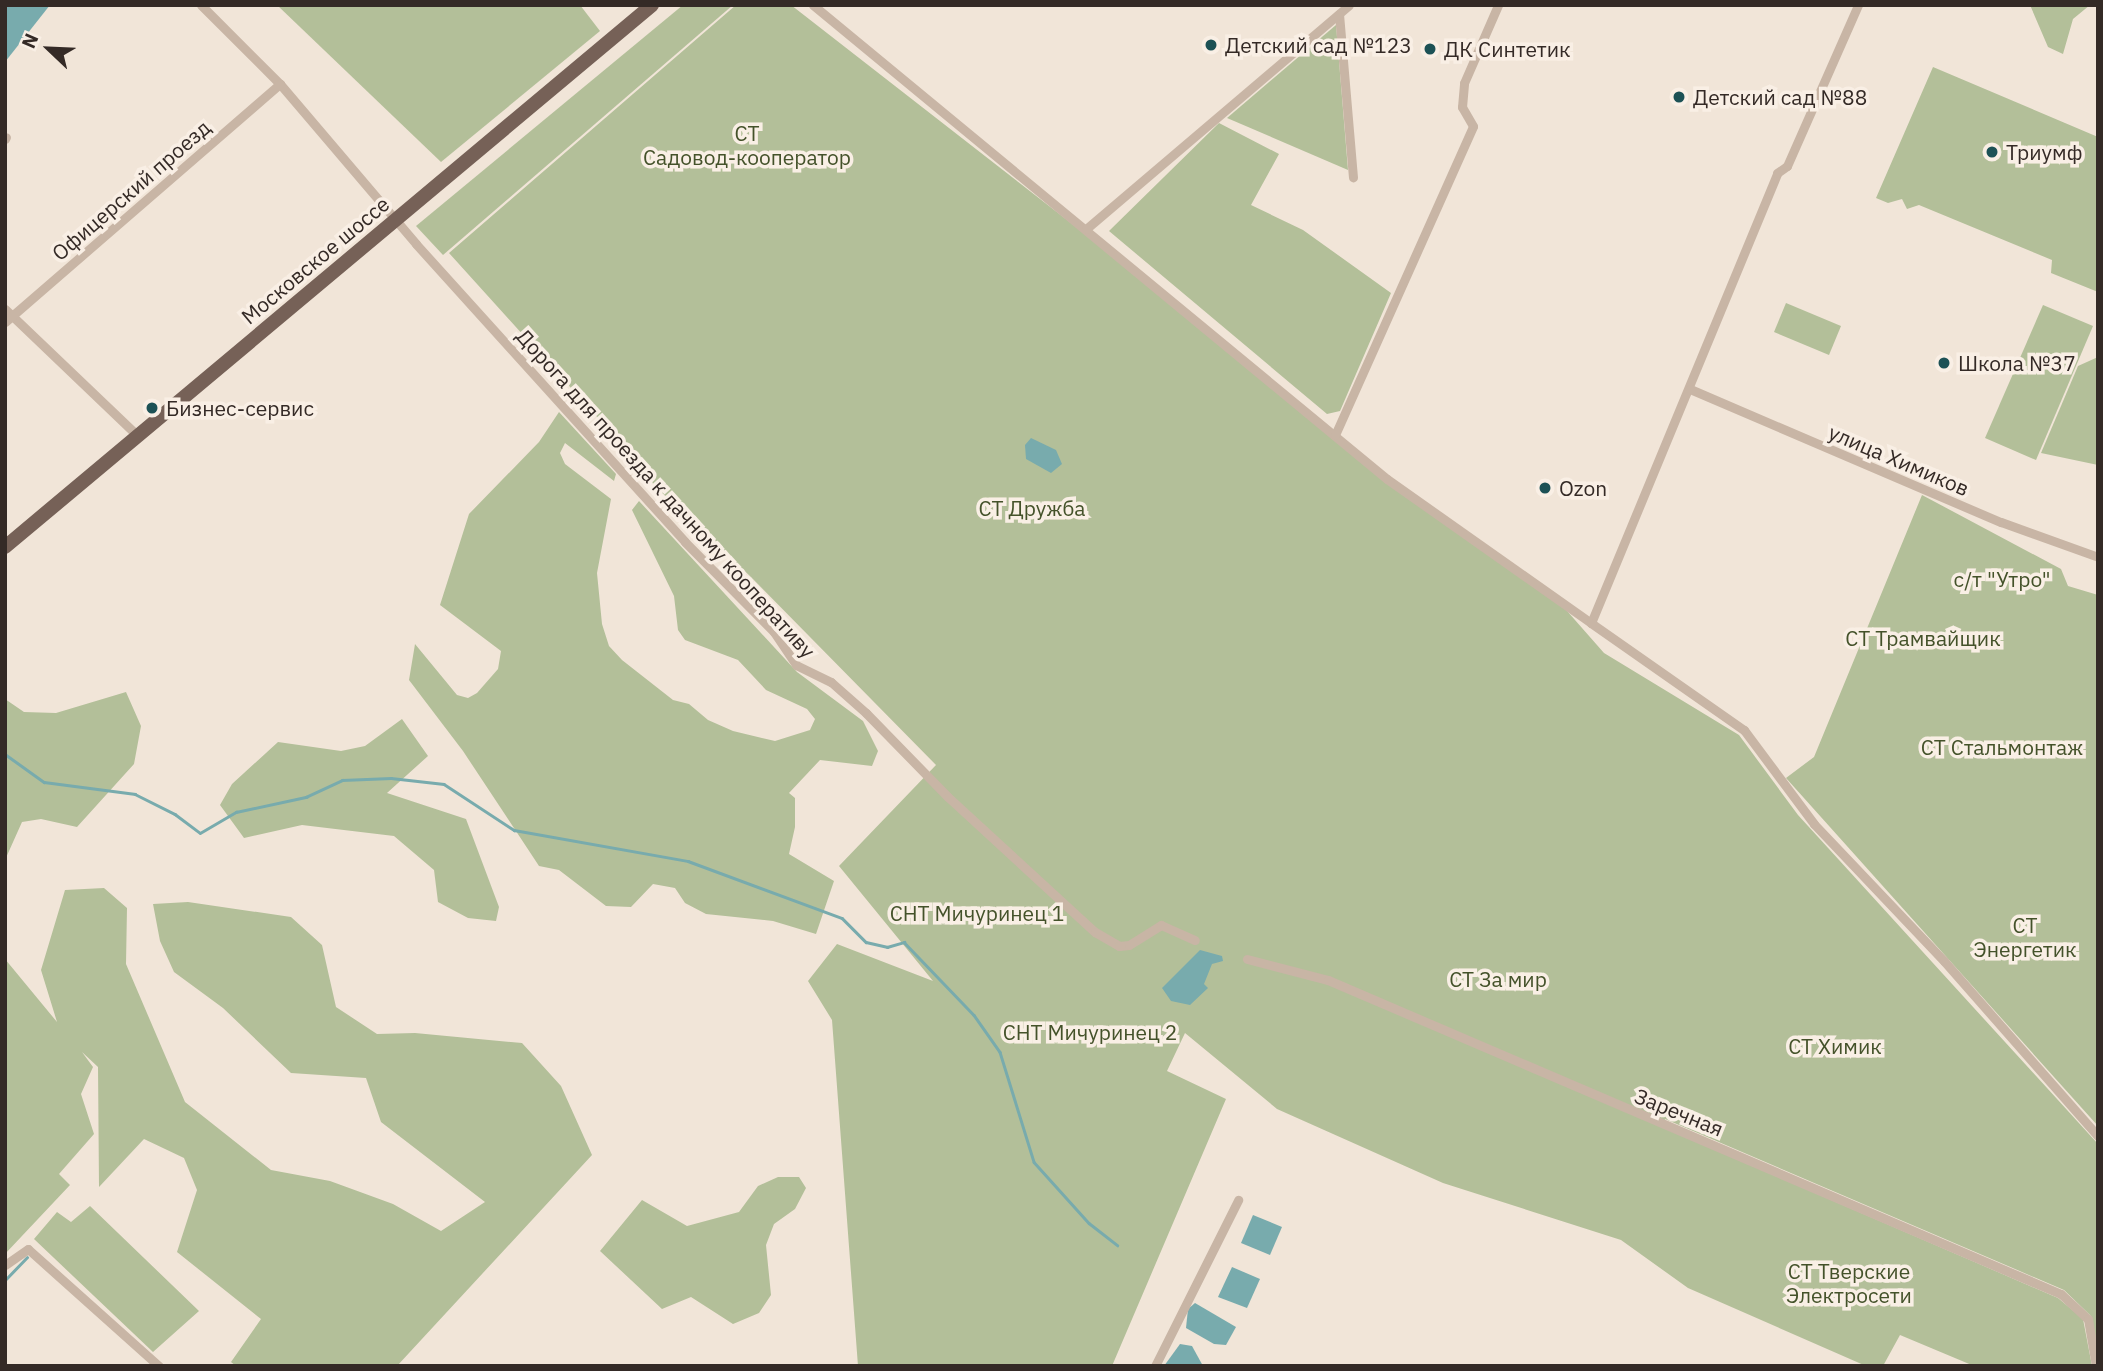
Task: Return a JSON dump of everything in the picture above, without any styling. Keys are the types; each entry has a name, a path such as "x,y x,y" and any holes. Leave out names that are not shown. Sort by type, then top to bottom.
{"main road":[{"name":"Московское шоссе","path":"5,547 652,5"}],"street":[{"name":"Дорога для проезда к дачному кооперативу","path":"201,5 280,84 396,219 685,542 774,632 796,665 831,682 948,797 1078,916 1119,946 1129,945 1161,925 1195,940"},
{"path":"813,5 1387,479 1744,730 1814,824 1944,961 2098,1136"},
{"path":"822,13 832,5"},
{"path":"1086,229 1349,5"},
{"path":"1335,435 1472,126 1462,107 1464,83 1498,5"},
{"path":"1591,623 1690,389 1777,173 1787,166 1858,5"},
{"path":"1339,13 1353,177"},
{"name":"Офицерский проезд","path":"9,319 280,84"},
{"path":"5,309 9,319 138,436"},
{"name":"улица Химиков","path":"1690,389 2001,522 2098,557"},
{"name":"Заречная","path":"1247,959 1328,980 1513,1057 1607,1102 2025,1277 2060,1294 2088,1319 2096,1366"},
{"path":"1155,1366 1237,1199"},
{"path":"5,1265 28,1249 159,1366"}],"green space":[{"path":"277,5 580,5 600,31 441,162"},
{"path":"683,5 733,5 443,255 416,226"},
{"path":"736,5 791,5 1216,336 1382,476 1553,595 1604,653 1739,735 1798,815 2098,1144 2098,1353 2091,1316 2064,1290 1665,1119 1662,1127 2058,1298 2083,1319 2092,1366 1974,1366 1900,1335 1883,1366 1866,1366 1688,1288 1621,1240 1443,1183 1277,1109 1185,1033 1167,1071 1226,1099 1112,1366 858,1366 832,1020 808,981 837,944 933,981 839,866 936,765 751,577 641,473 598,418 449,253"},
{"path":"2030,5 2090,5 2073,19 2063,54 2048,47"},
{"path":"1336,25 1348,170 1227,118"},
{"path":"1933,67 2098,137 2098,292 2051,273 2052,260 1919,205 1907,209 1902,199 1888,203 1876,198"},
{"path":"1219,123 1279,154 1251,205 1303,230 1391,293 1340,411 1327,414 1109,231"},
{"path":"1786,303 1841,326 1829,355 1774,332"},
{"path":"2043,305 2093,326 2036,460 1985,438"},
{"path":"2098,357 2098,465 2041,453 2078,366"},
{"path":"559,412 616,474 614,481 565,443 560,453 565,464 611,499 597,573 602,624 609,646 622,660 673,700 689,704 708,720 733,731 775,741 810,730 815,719 807,709 766,690 738,660 685,640 678,630 674,596 632,510 639,501 797,672 863,721 878,751 872,766 820,760 789,793 795,798 795,827 789,854 834,881 816,934 773,921 706,914 685,903 675,888 653,884 631,907 606,906 559,870 539,866 463,751 409,680 415,644 457,695 468,698 477,693 498,669 501,651 440,605 469,514 539,442"},
{"path":"1922,495 2061,569 2068,586 2098,595 2098,1126 1786,778 1814,757"},
{"path":"126,692 141,726 134,764 77,827 41,819 22,822 5,860 5,699 24,712 56,713"},
{"path":"402,719 428,756 387,793 466,819 499,907 496,921 468,918 438,902 434,870 394,836 302,825 244,838 220,805 232,784 278,742 341,751 365,746"},
{"path":"104,888 127,908 126,964 185,1102 271,1170 330,1181 393,1204 441,1231 485,1202 381,1122 366,1078 291,1073 223,1008 174,972 160,941 153,904 188,902 291,917 322,945 336,1007 377,1034 415,1033 522,1043 561,1086 592,1155 397,1366 236,1366 231,1362 261,1319 177,1252 197,1190 184,1158 144,1139 99,1187 98,1067 82,1052 93,1067 81,1094 94,1134 59,1174 70,1185 5,1254 5,959 57,1022 41,970 65,890"},
{"path":"778,1177 799,1177 806,1188 795,1209 774,1224 766,1245 771,1295 759,1313 733,1324 691,1297 662,1309 600,1251 642,1200 687,1226 739,1212 758,1186"},
{"path":"90,1206 199,1311 153,1352 34,1239 57,1212 71,1222"}],"water":[{"path":"5,5 50,5 5,62"},
{"path":"1031,438 1056,450 1062,464 1051,473 1026,459 1025,445"},
{"path":"1200,950 1222,956 1223,961 1212,964 1204,984 1208,988 1190,1005 1171,1001 1162,988"},
{"path":"1253,1215 1282,1227 1270,1255 1241,1243"},
{"path":"1232,1267 1260,1279 1247,1308 1218,1297"},
{"path":"1195,1303 1236,1327 1226,1345 1214,1344 1186,1328 1188,1309"},
{"path":"1180,1344 1192,1346 1203,1366 1164,1366"}],"waterway":[{"path":"5,754 44,782 135,794 175,814 200,833 236,812 306,797 342,780 391,778 444,784 514,830 688,861 842,918 866,942 887,947 904,942 974,1015 1000,1052 1034,1162 1089,1223 1117,1245"},
{"path":"6,1279 27,1257"}],"place":[{"name":"Детский сад №123","path":"1211,45"},
{"name":"ДК Синтетик","path":"1430,49"},
{"name":"Детский сад №88","path":"1679,97"},
{"name":"Триумф","path":"1992,152"},
{"name":"Школа №37","path":"1944,363"},
{"name":"Бизнес-сервис","path":"152,408"},
{"name":"Ozon","path":"1545,488"}],"park label":[{"name":"СТ Садовод-кооператор","path":"747,145"},
{"name":"СТ Дружба","path":"1032,508"},
{"name":"с/т \"Утро\"","path":"2002,579"},
{"name":"СТ Трамвайщик","path":"1923,638"},
{"name":"СТ Стальмонтаж","path":"2002,747"},
{"name":"СНТ Мичуринец 1","path":"977,913"},
{"name":"СТ Энергетик","path":"2025,937"},
{"name":"СТ За мир","path":"1498,979"},
{"name":"СНТ Мичуринец 2","path":"1090,1032"},
{"name":"СТ Химик","path":"1835,1046"},
{"name":"СТ Тверские Электросети","path":"1849,1283"}]}
